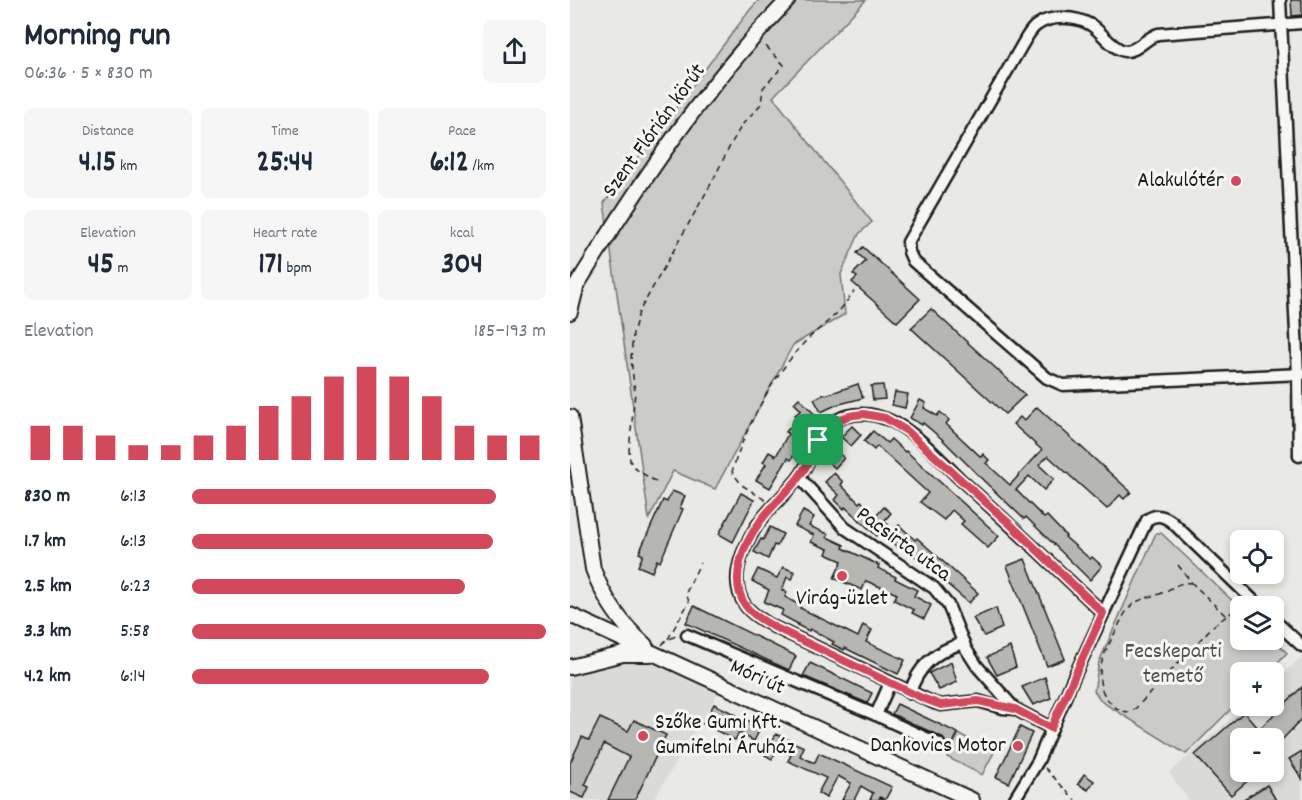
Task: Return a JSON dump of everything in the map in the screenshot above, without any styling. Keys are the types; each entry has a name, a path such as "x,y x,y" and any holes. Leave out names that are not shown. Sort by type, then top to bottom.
{"main road":[{"name":"Szent Flórián körút","path":"570,312 573,291 656,160 715,83 788,0"},
{"path":"570,417 590,555 599,587 619,618 656,654"},
{"name":"Móri út","path":"570,615 972,800"},
{"path":"570,669 623,654 656,654"}],"street":[{"path":"1280,0 1300,374 1299,456"},
{"path":"1300,374 1063,385 1047,378 913,261 908,242 1035,26 1049,19 1075,19 1090,24 1119,49 1125,51 1132,50 1151,36 1158,34 1302,23"},
{"path":"1051,728 1015,709 978,701 941,705 910,693 762,620 745,605 740,593 738,569 744,551 758,524 799,477 818,440 833,423 853,415 874,415 885,418 921,442 1103,613"},
{"name":"Pacsirta utca","path":"799,477 845,528 934,588 948,605 964,643 981,671 1015,709"},
{"path":"1014,800 1038,761 1103,613 1144,527 1152,516 1165,517 1172,522 1249,596"},
{"path":"1284,629 1302,646"},
{"path":"687,635 939,744"},
{"path":"910,693 917,674 933,657 964,643"},
{"path":"570,669 570,676"},
{"path":"876,715 890,683"}],"path":[{"path":"656,482 636,469 630,461 629,450 635,393 631,359 633,333 639,312 731,144 742,126 761,104 763,88 784,65 756,34"},
{"path":"774,505 742,485 732,472 740,442 762,401 785,367 803,344 838,312 854,291"},
{"path":"656,654 668,639 689,602 686,592 700,563"},
{"path":"1178,565 1192,583 1226,616"},
{"path":"1192,583 1184,582 1165,592 1134,603 1126,612 1104,654 1100,676 1101,687 1111,704 1124,712 1136,709 1213,626 1230,614"},
{"path":"668,639 676,635 687,635"},
{"path":"1038,761 1075,800"}],"shaded area":[{"path":"619,649 718,693 653,800 570,800 570,676 605,665"},
{"path":"1302,657 1302,800 1189,800 1169,773 1234,716 1284,716 1284,672"}],"green space":[{"path":"759,0 866,0 773,97 872,222 859,234 841,274 845,314 793,345 715,489 673,471 649,519 604,203"},
{"name":"Fecskeparti temető","path":"1156,533 1161,533 1230,599 1230,650 1284,650 1287,653 1278,662 1230,662 1230,710 1186,754 1102,702 1094,691 1099,662"},
{"path":"959,734 994,752 982,775 947,757"}],"building":[{"path":"1291,0 1302,0 1302,15 1292,16"},
{"path":"863,247 920,299 897,322 852,282 857,277 853,274 866,261 857,253"},
{"path":"931,309 1025,395 1005,414 911,328"},
{"path":"858,384 863,398 836,405 821,412 814,399 825,394"},
{"path":"883,385 885,399 873,400 871,386"},
{"path":"895,392 908,394 905,408 892,405"},
{"path":"799,398 817,417 803,430 805,431 793,446 798,448 791,460 788,458 770,488 756,480 766,464 763,462 769,452 776,456 788,434 786,432 798,418 795,415 801,410 794,403"},
{"path":"920,400 926,403 924,408 937,416 940,412 949,420 946,424 981,457 983,454 989,460 986,463 1010,485 1042,450 1013,424 1020,417 1024,421 1037,407 1131,492 1124,499 1120,495 1107,509 1048,456 1039,465 1054,479 1044,490 1029,476 1016,490 1044,518 1047,516 1065,537 1090,559 1092,557 1102,566 1090,580 942,439 923,423 922,425 910,418"},
{"path":"852,426 861,435 851,446 841,437"},
{"path":"873,431 887,443 891,439 906,451 999,536 988,548 961,524 964,521 952,510 944,520 920,502 928,493 877,446 874,450 864,441"},
{"path":"832,447 844,458 835,468 823,457"},
{"path":"834,473 843,482 841,485 859,503 861,501 876,516 884,507 891,513 884,521 894,530 899,525 915,540 917,538 978,593 969,603 901,544 898,548 881,532 877,536 845,507 844,509 835,500 839,495 825,482"},
{"path":"672,491 685,496 680,508 683,509 660,562 657,560 652,572 638,566 643,555 639,553 663,500 667,502"},
{"path":"741,493 754,500 733,542 719,534"},
{"path":"803,511 814,517 809,526 828,534 827,537 844,545 843,548 879,565 878,568 917,590 914,596 931,605 924,619 912,613 914,610 894,600 897,594 866,581 862,590 834,578 842,561 826,554 828,549 811,542 814,535 795,526"},
{"path":"770,527 783,534 777,546 774,545 768,559 754,552"},
{"path":"1025,559 1065,659 1047,666 1007,566"},
{"path":"783,567 795,572 792,579 787,577 782,590 787,592 785,597 801,606 800,608 858,637 863,625 872,630 866,642 905,660 898,674 832,644 834,642 781,615 783,610 764,602 769,590 752,581 758,569 777,578"},
{"path":"694,606 796,656 789,670 686,623"},
{"path":"996,608 1002,628 984,636 973,618"},
{"path":"1010,647 1016,667 997,675 987,657"},
{"path":"951,662 957,682 939,690 929,673"},
{"path":"810,663 872,693 867,703 803,676"},
{"path":"1045,677 1051,698 1033,705 1022,687"},
{"path":"1302,687 1302,719 1284,738 1284,728 1260,728 1272,716 1284,716 1284,705"},
{"path":"714,704 761,727 754,741 739,733 735,740 703,724"},
{"path":"897,704 958,733 951,747 946,745 942,737 892,714"},
{"path":"1239,716 1248,716 1258,728 1230,728 1230,782 1246,782 1231,795 1195,755"},
{"path":"600,718 628,731 634,720 666,735 635,800 608,800 629,757 604,744 585,785 589,787 584,798 570,792 570,763 582,737 589,740"},
{"path":"1020,727 1032,733 1009,783 996,777"},
{"path":"776,734 804,747 800,756 812,762 815,762 819,753 892,787 885,800 880,797 879,800 870,800 873,793 861,786 854,800 842,800 851,783 838,776 826,798 818,793 826,778 788,761 791,755 778,748 772,759 765,755"},
{"path":"1302,751 1302,779 1289,759"},
{"path":"1084,774 1094,781 1088,790 1078,784"},
{"path":"1267,785 1276,800 1242,800"}],"place":[{"name":"Alakulótér","path":"1236,181"},
{"name":"Virág-üzlet","path":"842,576"},
{"name":"Szőke Gumi Kft. Gumifelni Áruház","path":"643,736"},
{"name":"Dankovics Motor","path":"1018,746"}],"route":[{"path":"853,415 874,415 896,423 921,442 1103,613 1051,728 1015,709 978,701 941,705 934,703 774,627 752,613 745,605 738,580 738,569 744,551 758,524 804,470 818,440 833,423 853,415"}]}
